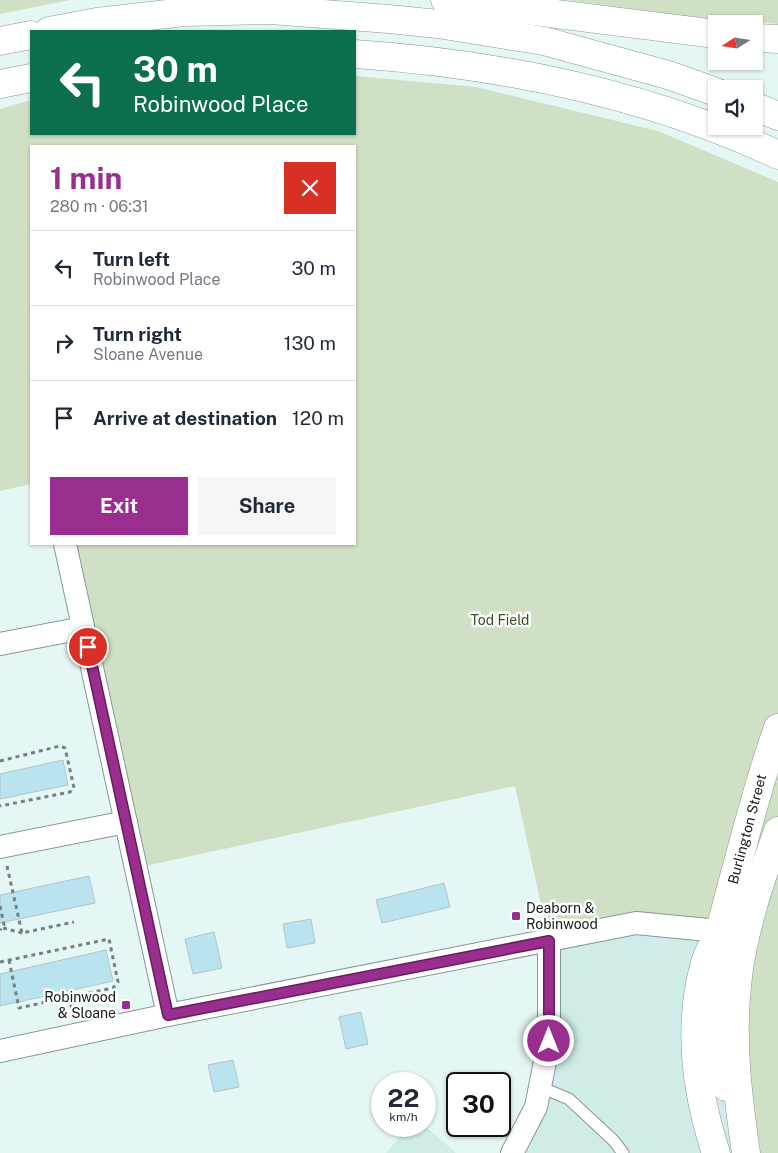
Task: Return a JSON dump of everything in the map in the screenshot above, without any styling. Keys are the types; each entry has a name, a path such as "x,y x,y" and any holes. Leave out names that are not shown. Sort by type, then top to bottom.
{"main road":[{"path":"445,0 708,33"},
{"path":"54,30 97,22 184,12 280,5 438,24 544,41 668,75 708,89"},
{"path":"0,41 30,35"},
{"path":"763,38 778,39"},
{"path":"356,54 434,60 552,81 662,110 778,155"},
{"path":"0,84 30,78"},
{"path":"763,110 778,116"},
{"name":"Burlington Street","path":"716,1153 706,1122 697,1074 695,1034 705,962 719,931 765,762 778,728"},
{"path":"746,1153 738,1100 735,1030 736,985 744,939 778,831"},
{"name":"Burlington Street","path":"719,931 724,965 719,1025 723,1071 732,1115 746,1153"}],"street":[{"path":"65,545 168,1015"},
{"path":"0,644 83,628"},
{"path":"1,847 126,822"},
{"path":"0,1051 168,1015 636,923 719,931"},
{"path":"514,1152 536,1107 549,1041 549,941"}],"lane":[{"path":"540,1087 569,1099 614,1141 623,1153"}],"path":[{"path":"0,761 60,746 65,748 74,788 70,792 0,806"},
{"path":"1,847 22,933"},
{"path":"0,906 4,925 1,929 22,933 74,922"},
{"path":"0,962 9,960 109,939 118,982 113,988 19,1008 9,960"},
{"path":"69,997 72,1011"}],"shaded area":[{"path":"636,923 719,931 752,1153 512,1153 536,1107 549,941"},
{"path":"436,1136 456,1153 386,1153 400,1137"}],"green space":[{"path":"0,0 70,0 0,14"},
{"path":"567,0 778,0 778,24 763,23 763,15 708,15 708,18"},
{"name":"Tod Field","path":"356,76 476,87 658,131 778,182 778,1153 745,1153 719,931 636,923 549,941 515,786 136,868 65,545 356,545 356,145 30,145 30,484 0,491 0,109 30,100 30,135 356,135"}],"building":[{"path":"63,760 68,785 0,799 0,774"},
{"path":"89,876 95,903 0,923 0,895"},
{"path":"444,883 450,907 382,923 376,900"},
{"path":"311,919 315,943 287,948 283,924"},
{"path":"214,932 222,968 193,974 185,939"},
{"path":"106,950 113,981 0,1006 0,974"},
{"path":"361,1012 368,1044 346,1049 339,1017"},
{"path":"233,1060 239,1087 214,1092 208,1065"}],"place":[{"name":"Deaborn & Robinwood","path":"516,916"},
{"name":"Robinwood & Sloane","path":"126,1005"}],"route":[{"path":"88,647 168,1015 549,941 549,1041"}]}
